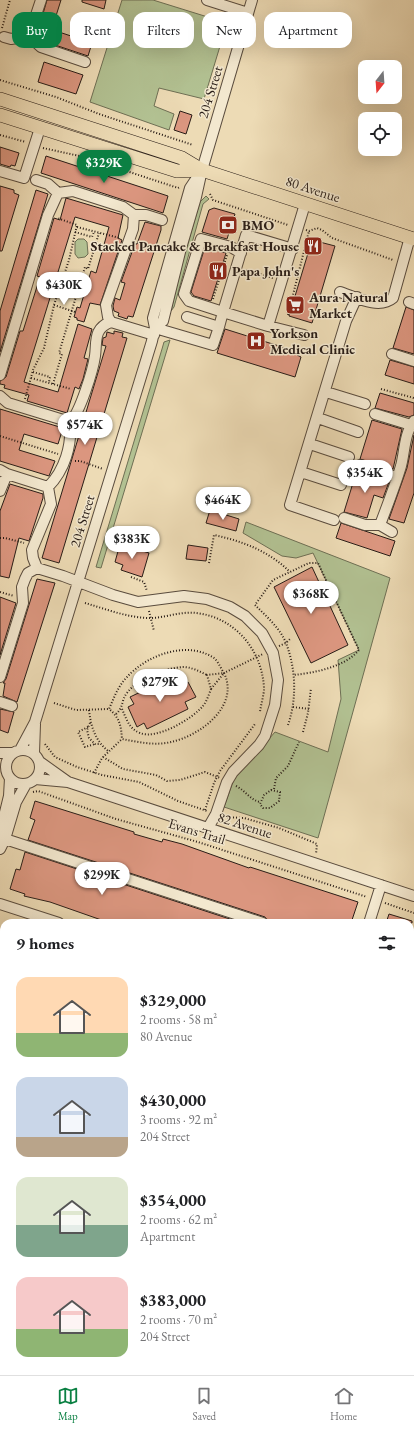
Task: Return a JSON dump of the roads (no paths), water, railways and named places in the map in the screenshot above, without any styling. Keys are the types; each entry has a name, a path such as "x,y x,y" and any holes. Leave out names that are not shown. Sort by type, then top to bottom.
{"main road":[{"name":"80 Avenue","path":"0,99 182,158 202,170 412,238"},
{"name":"80 Avenue","path":"0,114 178,171 202,170"}],"street":[{"path":"37,12 41,0"},
{"path":"207,0 245,12"},
{"name":"204 Street","path":"248,12 252,0"},
{"path":"2,35 12,39"},
{"path":"44,48 85,62"},
{"name":"204 Street","path":"17,752 35,722 155,331 153,318 170,254 190,188 202,170 238,48"},
{"path":"0,171 24,178 40,128"},
{"path":"36,180 48,184 58,193 73,191 123,207 134,215 146,214 162,220"},
{"path":"0,374 48,215 58,193"},
{"path":"268,326 293,249 305,204"},
{"path":"111,322 108,318 106,305 133,229 134,215"},
{"path":"48,486 58,477 63,466 70,441 70,422 78,413 95,355 96,338 102,328 111,322 155,331 213,346 246,235 293,249"},
{"path":"340,292 374,302 388,303 393,298 412,238"},
{"path":"241,254 231,247 201,239 184,294 189,301 268,326 304,335"},
{"path":"357,297 346,321 326,392 290,505 365,525 380,525 392,532"},
{"path":"187,317 219,327"},
{"path":"392,354 414,362"},
{"path":"326,392 365,404"},
{"path":"0,396 8,403 70,422"},
{"path":"375,414 412,423 403,451 401,466 380,525"},
{"path":"318,418 358,432"},
{"path":"310,444 349,457"},
{"path":"360,465 396,477"},
{"path":"0,491 3,472 48,486"},
{"path":"301,472 341,486"},
{"path":"37,568 32,554 51,504 48,486"},
{"path":"0,677 23,599 22,587 24,579 28,573 37,568 63,576 77,583 147,605 184,596 207,599 230,607 245,616 262,633 270,649 278,680 274,705 265,736 259,745 233,772 227,782 216,814 208,828"},
{"path":"0,702 12,706"},
{"name":"204 Street","path":"34,753 35,722"},
{"path":"0,753 29,751 34,753 40,762 40,773 16,802 3,836"},
{"path":"0,849 8,800 5,771 6,763 17,752"},
{"name":"82 Avenue","path":"40,762 68,782 414,896"},
{"path":"5,771 16,783 31,782"},
{"name":"82 Avenue","path":"31,782 68,782"},
{"path":"3,836 251,919"},
{"path":"370,919 381,885"},
{"path":"0,904 47,919"}],"place":[{"name":"BMO","path":"228,225"},
{"name":"Stacked Pancake & Breakfast House","path":"313,246"},
{"name":"Papa John's","path":"218,271"},
{"name":"Aura Natural Market","path":"295,305"},
{"name":"Yorkson Medical Clinic","path":"256,341"}]}
